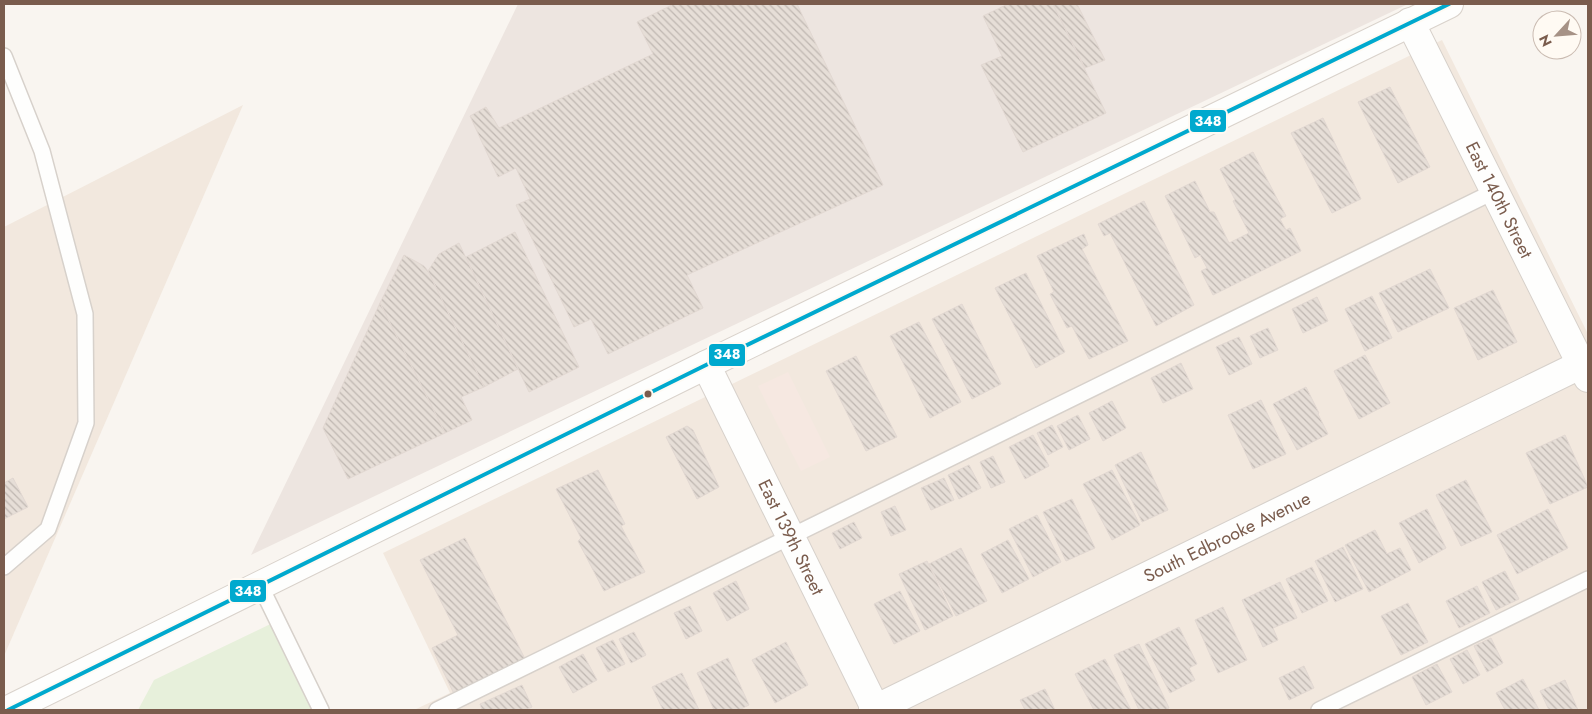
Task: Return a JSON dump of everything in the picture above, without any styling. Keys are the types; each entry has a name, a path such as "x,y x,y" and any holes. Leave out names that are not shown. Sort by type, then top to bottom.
{"main road":[{"path":"8,710 706,365 1449,4"},
{"name":"East 140th Street","path":"1410,22 1585,371"},
{"name":"East 139th Street","path":"706,365 875,710"},
{"name":"South Edbrooke Avenue","path":"875,710 1585,371"}],"lane":[{"path":"4,56 42,151 85,314 86,413 86,423 48,529 4,567"},
{"path":"437,710 1495,192"},
{"path":"1319,710 1588,579"},
{"path":"260,585 321,710"}],"shaded area":[{"path":"518,4 1408,4 251,555"},
{"path":"1442,40 1588,334 1588,710 414,710 450,693 383,553"},
{"path":"243,105 4,656 4,227"},
{"path":"788,372 830,457 801,471 758,386"}],"green space":[{"path":"285,617 329,710 138,710 154,680"}],"building":[{"path":"674,4 797,4 883,185 687,275 703,308 608,354 591,319 574,327 516,205 530,199 516,168 498,177 470,116 486,107 499,128 653,54 637,22"},
{"path":"1008,4 1053,4 1106,113 1023,152 981,65 1002,56 983,16"},
{"path":"1053,4 1077,4 1105,60 1085,68"},
{"path":"1390,87 1430,167 1398,183 1358,102"},
{"path":"1323,118 1361,199 1332,213 1291,133"},
{"path":"1253,152 1286,216 1280,219 1286,230 1290,228 1301,251 1213,295 1201,271 1207,268 1200,255 1195,258 1165,196 1195,181 1210,212 1214,212 1229,243 1249,233 1220,169"},
{"path":"1144,201 1194,305 1156,326 1110,233 1104,236 1098,224"},
{"path":"515,232 579,367 529,392 466,257"},
{"path":"1084,234 1088,245 1082,249 1128,341 1089,359 1072,326 1067,328 1050,294 1054,292 1037,256"},
{"path":"459,243 518,369 484,387 428,271 439,254"},
{"path":"404,255 424,266 428,271 484,387 461,397 472,420 445,433 380,303"},
{"path":"1430,269 1449,308 1398,332 1379,293"},
{"path":"1026,273 1065,352 1036,368 995,288"},
{"path":"1493,290 1517,342 1478,360 1454,308"},
{"path":"1372,296 1392,338 1365,351 1345,309"},
{"path":"1317,297 1328,321 1303,333 1292,309"},
{"path":"380,303 445,433 348,479 323,428"},
{"path":"962,304 1001,384 972,399 932,319"},
{"path":"919,322 961,402 930,418 890,336"},
{"path":"1268,328 1278,350 1260,358 1250,336"},
{"path":"1239,337 1252,364 1229,375 1216,347"},
{"path":"1365,355 1390,403 1359,419 1334,371"},
{"path":"856,356 897,437 866,451 826,371"},
{"path":"1181,363 1193,389 1163,403 1151,378"},
{"path":"1306,387 1328,434 1297,450 1273,404"},
{"path":"1261,400 1286,454 1253,469 1228,415"},
{"path":"1112,401 1126,428 1103,441 1089,413"},
{"path":"1078,415 1090,439 1069,450 1057,426"},
{"path":"1052,425 1063,447 1048,455 1037,433"},
{"path":"687,426 693,430 719,487 697,499 666,437"},
{"path":"1033,435 1049,466 1025,479 1009,447"},
{"path":"1565,435 1588,487 1550,504 1526,453"},
{"path":"1141,452 1168,510 1142,522 1115,465"},
{"path":"993,456 1005,482 991,488 980,462"},
{"path":"969,465 981,488 959,499 948,475"},
{"path":"598,470 625,524 621,526 645,572 604,591 578,541 581,538 556,489"},
{"path":"1112,470 1140,525 1112,540 1083,484"},
{"path":"13,478 28,507 4,519 4,483"},
{"path":"944,478 954,500 931,510 921,488"},
{"path":"1466,480 1492,532 1461,546 1436,495"},
{"path":"1072,499 1095,548 1066,561 1043,512"},
{"path":"895,506 906,530 891,536 881,512"},
{"path":"1427,509 1446,548 1419,563 1399,523"},
{"path":"1548,509 1568,548 1517,574 1497,535"},
{"path":"1037,515 1061,562 1033,577 1009,529"},
{"path":"854,522 862,538 840,549 832,533"},
{"path":"1375,530 1387,554 1400,548 1411,570 1369,592 1345,545"},
{"path":"465,538 527,663 456,698 432,648 458,635 420,560"},
{"path":"1008,540 1029,579 1002,593 981,554"},
{"path":"1343,547 1363,589 1335,602 1315,561"},
{"path":"961,548 987,601 956,616 929,564"},
{"path":"927,561 953,616 925,630 899,574"},
{"path":"1312,567 1328,601 1302,613 1286,579"},
{"path":"1505,571 1519,599 1496,610 1482,582"},
{"path":"736,581 749,609 727,621 713,593"},
{"path":"1280,582 1297,618 1273,628 1278,640 1263,647 1242,600"},
{"path":"1477,586 1490,613 1459,628 1446,601"},
{"path":"900,591 920,631 894,644 874,604"},
{"path":"1408,603 1428,642 1401,655 1381,616"},
{"path":"690,606 702,631 686,639 674,613"},
{"path":"1223,607 1247,660 1218,673 1195,620"},
{"path":"1179,627 1197,664 1189,668 1195,680 1170,693 1145,644"},
{"path":"634,632 646,655 631,663 619,639"},
{"path":"1491,638 1503,663 1487,672 1474,646"},
{"path":"613,640 625,664 608,672 596,648"},
{"path":"786,642 808,685 775,703 752,660"},
{"path":"1139,644 1169,708 1164,710 1139,710 1114,655"},
{"path":"1467,650 1480,675 1463,684 1450,659"},
{"path":"583,654 597,680 573,693 559,667"},
{"path":"728,658 749,705 739,710 714,710 697,673"},
{"path":"1105,659 1131,710 1094,710 1075,674"},
{"path":"1437,664 1452,692 1426,705 1412,677"},
{"path":"1304,666 1314,688 1289,700 1279,678"},
{"path":"682,673 699,710 663,710 652,687"},
{"path":"1523,679 1539,710 1505,710 1496,693"},
{"path":"1565,680 1578,710 1549,710 1540,691"},
{"path":"522,685 532,707 525,710 482,710 480,704"},
{"path":"1045,689 1055,710 1025,710 1020,700"}],"transit line":[{"name":"348","path":"8,710 706,365 1449,4"}]}
